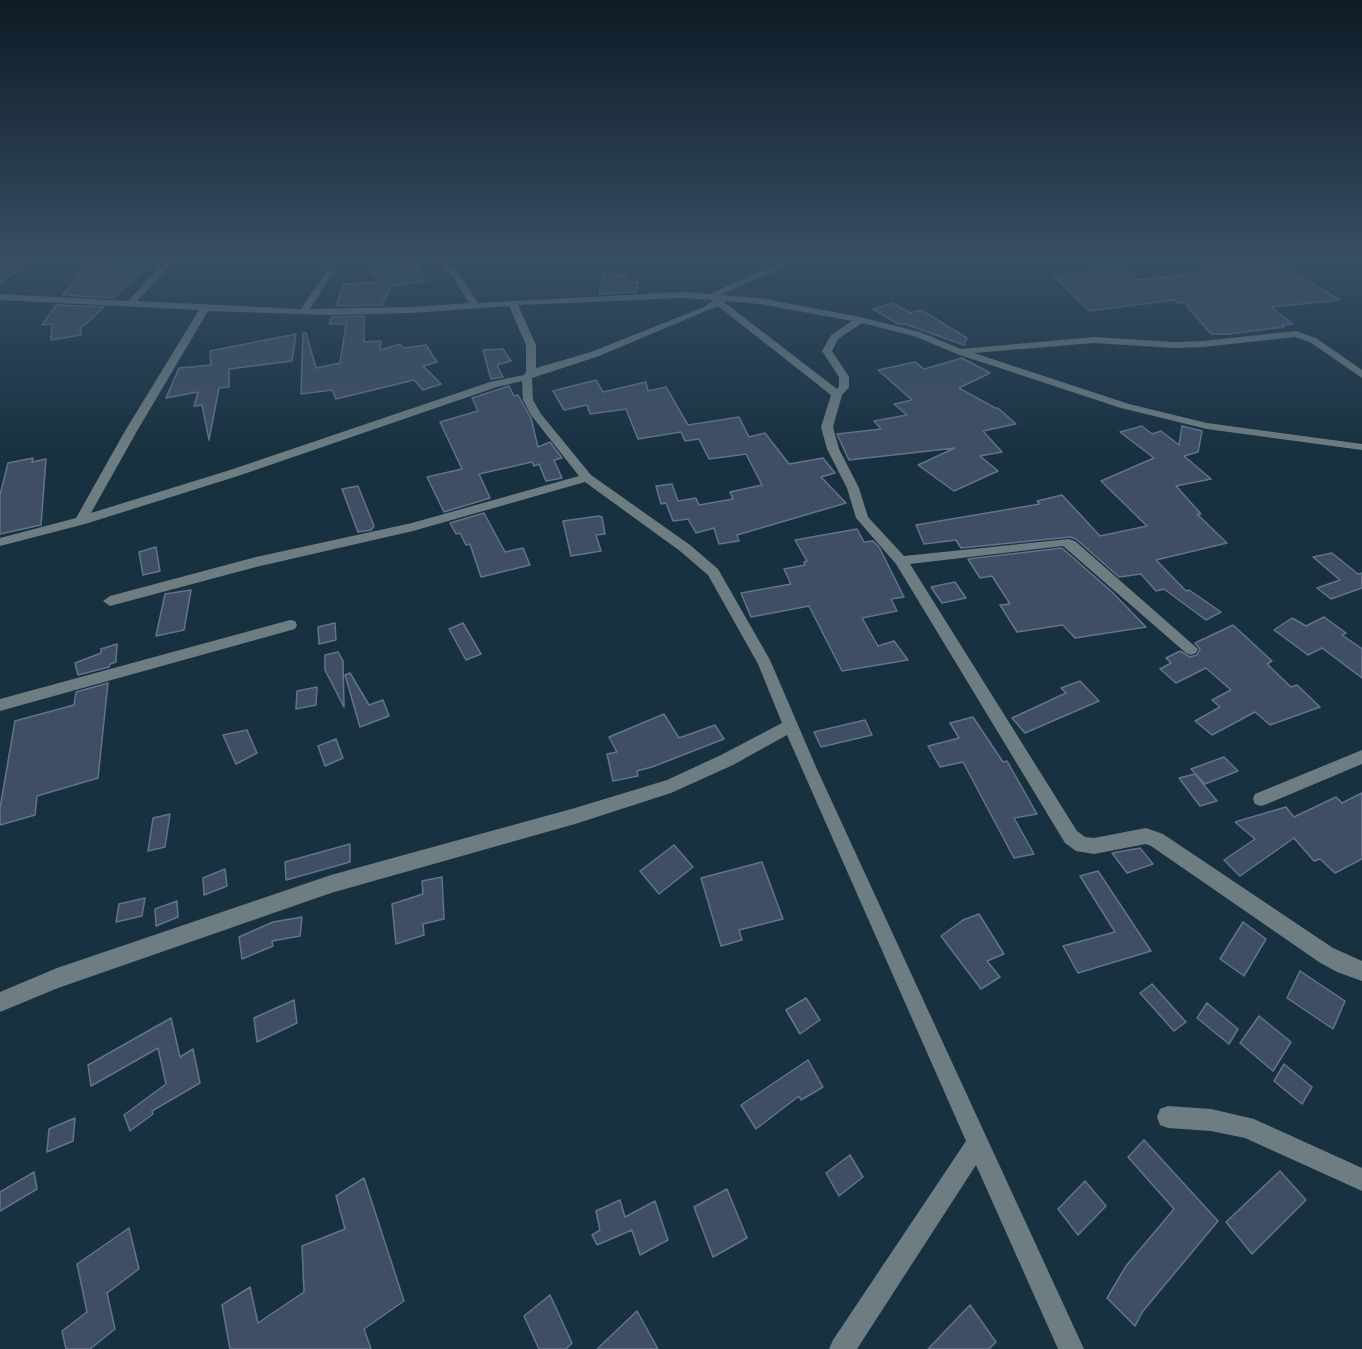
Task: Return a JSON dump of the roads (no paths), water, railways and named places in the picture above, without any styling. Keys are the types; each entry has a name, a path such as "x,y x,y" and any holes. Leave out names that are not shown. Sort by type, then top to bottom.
{"street":[{"path":"81,521 131,430 196,323"},
{"path":"521,323 531,345 528,400 536,415 587,478 685,548 713,572 765,664 1071,1349"},
{"path":"0,542 81,521 234,473 494,384 595,354 673,323"},
{"path":"748,323 837,394"},
{"path":"855,323 834,337 827,351 844,377 844,387 837,394 827,427 833,449 853,488 862,518 901,561 1071,837 1082,846 1094,846 1146,836 1157,840 1326,955 1344,965 1362,971"},
{"path":"872,323 916,334 960,352 1087,395 1207,426 1362,447"},
{"path":"960,352 1094,340 1174,345 1203,344 1296,334 1313,340 1362,375"},
{"path":"110,601 256,562 413,527 587,478"},
{"path":"901,561 1064,542 1070,544 1191,649"},
{"path":"0,705 290,625"},
{"path":"0,1002 57,978 331,884 575,816 671,786 727,760 791,725"},
{"path":"1261,799 1362,758"},
{"path":"1168,1117 1210,1120 1246,1127 1362,1180"},
{"path":"842,1349 978,1142"}]}
